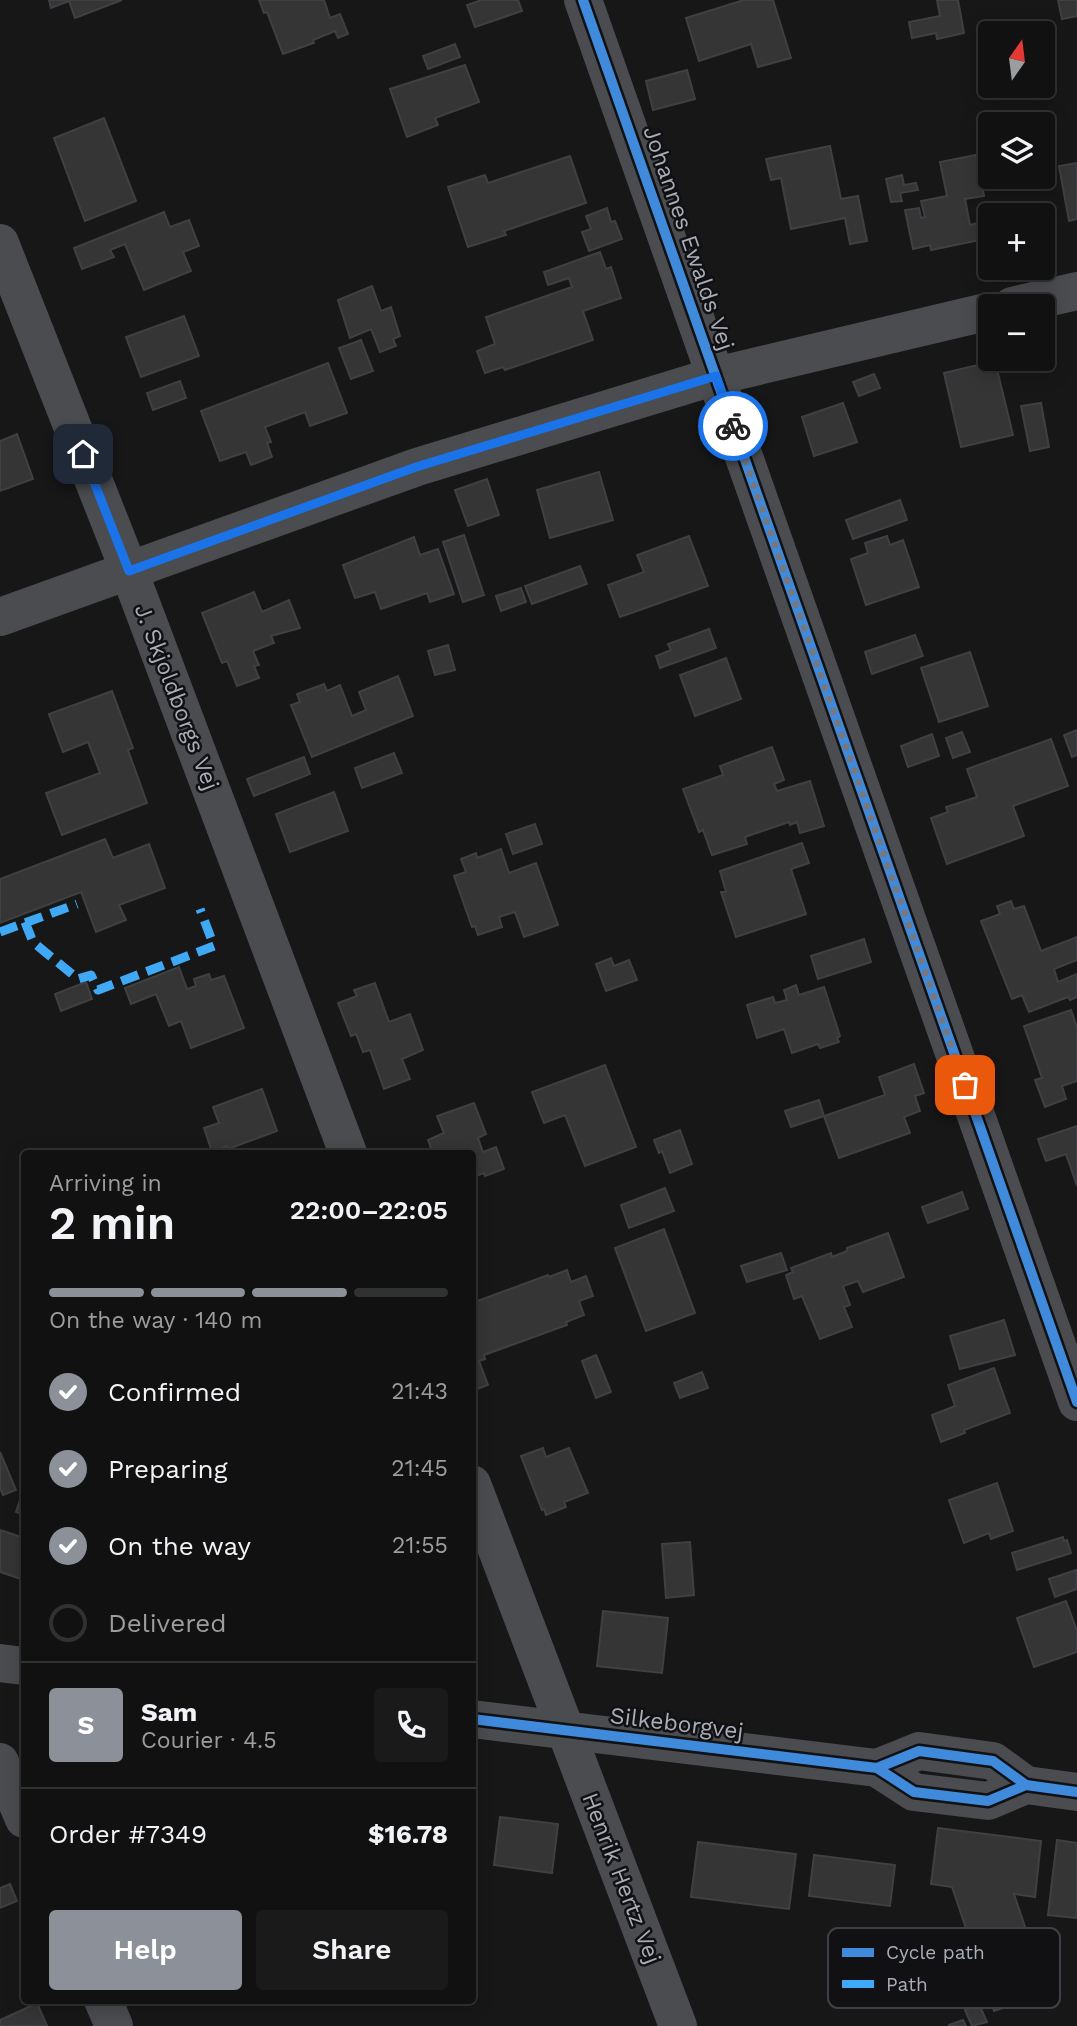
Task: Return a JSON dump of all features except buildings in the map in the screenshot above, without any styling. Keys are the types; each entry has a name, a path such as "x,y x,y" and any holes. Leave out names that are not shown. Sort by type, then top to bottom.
{"street":[{"name":"Johannes Ewalds Vej","path":"583,0 1077,1402"},
{"name":"J. Skjoldborgs Vej","path":"0,243 129,571 347,1150"},
{"path":"1055,296 1077,291"},
{"path":"0,617 416,467 716,376 978,314"},
{"path":"476,1495 564,1731"},
{"path":"0,1663 21,1666"},
{"name":"Silkeborgvej","path":"476,1720 877,1768 919,1751 993,1761 1026,1785 1077,1792"},
{"name":"Henrik Hertz Vej","path":"564,1731 678,2026"},
{"path":"0,1762 21,1812"},
{"path":"105,2004 114,2026"}],"marked path":[{"path":"0,932 77,904"},
{"path":"25,922 33,942 78,979 91,975 98,990 214,946 200,909"}],"cycle path":[{"path":"583,0 1077,1402"},
{"path":"476,1719 877,1768 914,1792 988,1801 1026,1785 1077,1792"},
{"path":"877,1768 919,1751 993,1761 1026,1785"}],"way so far":[{"path":"733,426 965,1085"}],"route":[{"path":"83,454 129,571 416,467 716,376 733,426"}]}
